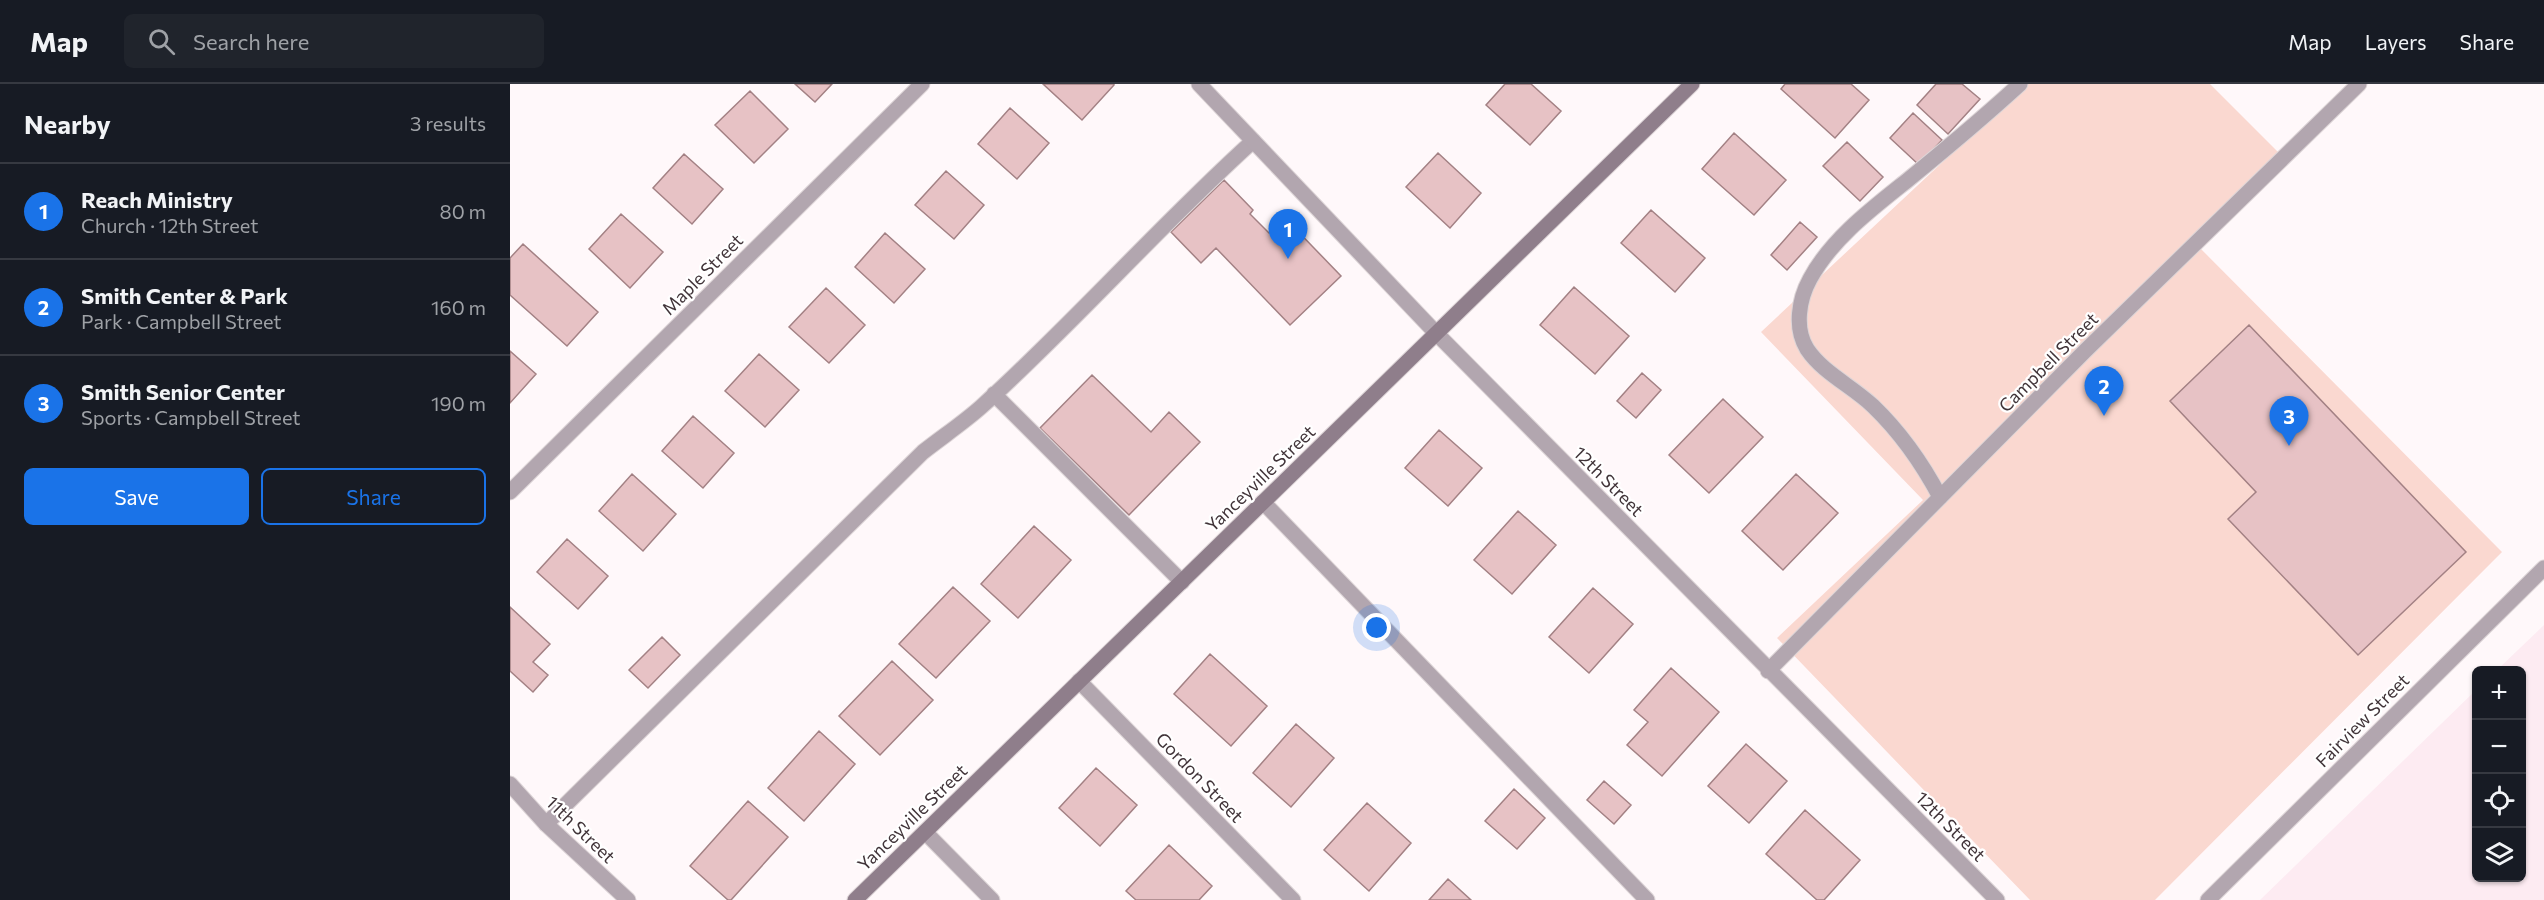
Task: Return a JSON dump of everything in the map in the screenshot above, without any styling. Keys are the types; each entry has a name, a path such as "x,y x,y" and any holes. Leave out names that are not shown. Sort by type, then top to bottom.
{"main road":[{"name":"Yanceyville Street","path":"855,900 1692,84"}],"street":[{"name":"Maple Street","path":"510,492 922,84"},
{"name":"12th Street","path":"1199,84 1436,333 1997,900"},
{"path":"1940,497 1923,466 1899,435 1872,405 1826,369 1807,349 1798,326 1802,301 1814,273 1850,230 1874,207 1980,121 2020,84"},
{"name":"Campbell Street","path":"1768,671 2085,351 2359,84"},
{"path":"546,824 923,452 994,394 1097,296 1198,191 1253,141"},
{"path":"994,394 1182,582"},
{"path":"1263,502 1647,900"},
{"name":"Fairview Street","path":"2208,900 2544,568"},
{"name":"Gordon Street","path":"1079,681 1293,900"},
{"name":"11th Street","path":"510,784 546,824 628,900"},
{"path":"925,832 992,900"}],"shaded area":[{"path":"2026,84 2210,84 2286,160 2199,247 2502,552 2155,900 2030,900 1777,638 1923,500 1761,332"},
{"path":"2544,625 2544,900 2260,900 2472,694 2472,882 2526,882 2526,666 2501,666"}],"building":[{"path":"795,84 832,84 815,102"},
{"path":"1043,84 1114,84 1114,85 1082,120"},
{"path":"1505,84 1531,84 1561,111 1530,145 1486,105"},
{"path":"1785,84 1851,84 1869,100 1835,138 1781,89"},
{"path":"1936,84 1962,84 1980,99 1948,134 1917,105"},
{"path":"750,91 788,129 754,163 715,125"},
{"path":"1010,108 1049,143 1017,179 978,144"},
{"path":"1913,113 1942,140 1919,165 1890,138"},
{"path":"1734,133 1786,180 1754,215 1702,169"},
{"path":"1847,142 1883,177 1860,201 1823,166"},
{"path":"1438,153 1481,193 1450,228 1406,187"},
{"path":"684,154 723,189 692,224 653,188"},
{"path":"946,171 984,205 954,239 915,205"},
{"path":"1224,180 1253,210 1250,214 1269,233 1285,218 1341,276 1290,325 1216,248 1201,263 1171,232"},
{"path":"1651,210 1705,258 1675,292 1621,243"},
{"path":"621,214 663,252 630,288 589,249"},
{"path":"1800,222 1817,237 1787,270 1771,255"},
{"path":"885,233 925,269 894,303 855,267"},
{"path":"523,244 598,312 567,346 510,295 510,258"},
{"path":"1574,287 1629,336 1595,374 1540,325"},
{"path":"826,288 865,325 829,363 789,327"},
{"path":"2249,325 2466,552 2358,655 2228,519 2256,492 2170,401"},
{"path":"510,351 536,374 510,403"},
{"path":"759,354 799,390 765,427 725,391"},
{"path":"1642,373 1661,390 1636,418 1617,401"},
{"path":"1092,375 1151,432 1169,412 1200,442 1129,515 1040,428"},
{"path":"1723,399 1763,437 1709,493 1669,455"},
{"path":"693,416 734,453 703,488 662,451"},
{"path":"1439,430 1482,468 1448,506 1405,468"},
{"path":"632,474 676,514 643,551 599,511"},
{"path":"1796,474 1838,513 1783,570 1742,531"},
{"path":"1518,511 1556,545 1512,594 1474,560"},
{"path":"1034,526 1071,560 1018,618 981,584"},
{"path":"567,539 608,576 578,609 537,572"},
{"path":"953,587 990,621 936,678 899,644"},
{"path":"1593,588 1633,624 1589,673 1549,637"},
{"path":"510,607 550,644 533,662 548,675 533,692 510,671"},
{"path":"662,637 680,655 648,688 629,670"},
{"path":"1210,654 1267,706 1231,746 1174,694"},
{"path":"892,661 933,700 880,755 839,716"},
{"path":"1671,668 1719,712 1662,776 1627,745 1648,722 1634,710"},
{"path":"1296,724 1334,758 1291,807 1253,773"},
{"path":"819,731 855,764 804,821 768,788"},
{"path":"1746,744 1787,781 1749,823 1708,786"},
{"path":"1096,768 1137,805 1100,846 1059,808"},
{"path":"1604,781 1631,805 1614,824 1587,800"},
{"path":"1514,789 1545,818 1517,849 1485,821"},
{"path":"748,801 788,837 731,900 728,900 690,866"},
{"path":"1367,803 1411,843 1369,891 1324,850"},
{"path":"1805,810 1860,860 1824,900 1817,900 1766,854"},
{"path":"1169,845 1212,886 1199,900 1136,900 1126,891"},
{"path":"1448,879 1471,900 1429,900"}],"place":[{"name":"Reach Ministry","path":"1288,259"},
{"name":"Smith Center & Park","path":"2104,416"},
{"name":"Smith Senior Center","path":"2289,446"}]}
